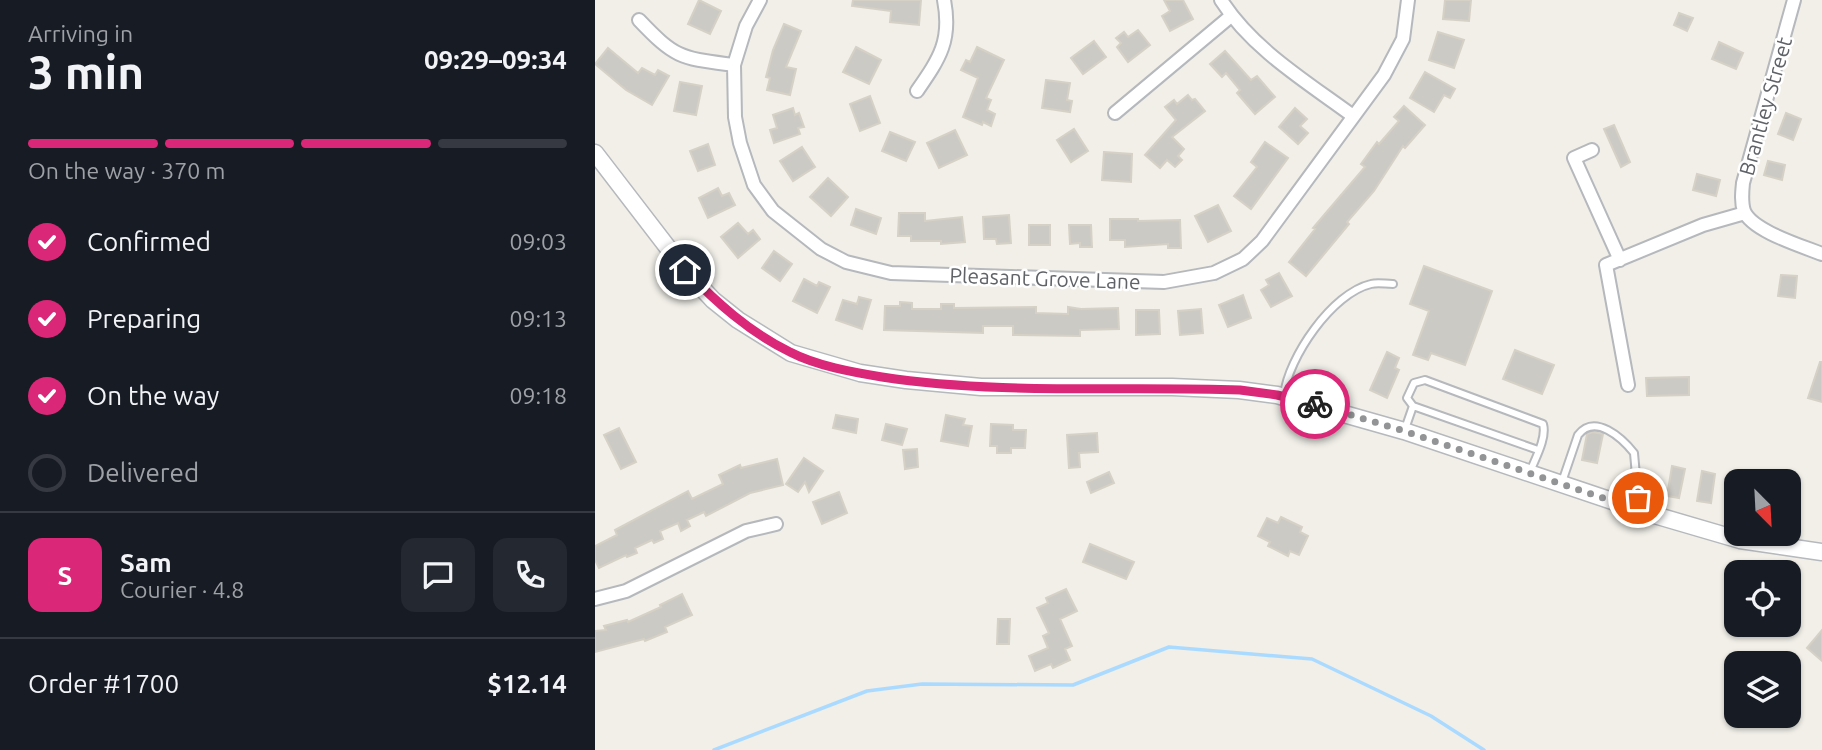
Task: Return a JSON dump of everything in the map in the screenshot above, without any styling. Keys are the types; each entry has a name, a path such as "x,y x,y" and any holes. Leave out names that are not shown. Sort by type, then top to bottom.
{"street":[{"name":"Pleasant Grove Lane","path":"760,0 746,26 734,65 735,117 740,144 754,185 772,211 821,249 846,262 891,273 1164,282 1214,273 1243,260 1262,241 1384,75 1403,39 1408,0"},
{"path":"917,91 940,58 945,43 947,27 944,0"},
{"path":"1221,0 1231,16 1275,57 1353,116"},
{"name":"Brantley Street","path":"1745,213 1741,198 1743,183 1794,0"},
{"path":"1115,113 1231,16"},
{"path":"639,20 663,45 686,58 734,65"},
{"path":"1592,150 1574,158 1620,260"},
{"path":"595,153 685,270 713,300 738,320 791,353 860,373 981,387 1185,388 1240,390 1284,396 1404,431 1636,509 1740,540 1822,552"},
{"path":"1628,385 1606,265 1703,225 1745,213 1751,222 1760,228 1822,254"},
{"path":"595,599 626,591 746,531 776,524"}],"lane":[{"path":"1284,396 1290,369 1331,309 1346,296 1366,285 1375,282 1392,284"},
{"path":"1529,473 1538,450 1545,430 1543,424 1425,380 1414,383 1407,398 1413,406 1538,450"},
{"path":"1404,431 1413,406"},
{"path":"1561,484 1583,428 1595,425 1609,431 1635,453 1638,498 1636,509"}],"building":[{"path":"699,0 721,11 710,34 688,24"},
{"path":"853,0 921,0 919,25 890,22 891,11 852,6"},
{"path":"1164,0 1183,0 1193,19 1170,31 1162,16 1170,11"},
{"path":"1445,0 1471,0 1469,21 1443,19"},
{"path":"1679,13 1693,18 1687,31 1674,25"},
{"path":"784,24 801,31 786,67 796,69 790,95 767,90 770,78 766,77"},
{"path":"1138,30 1150,45 1128,62 1117,47 1121,43 1116,38 1124,32 1128,37"},
{"path":"1438,32 1464,40 1454,68 1429,60"},
{"path":"1094,41 1106,57 1083,74 1071,58"},
{"path":"1719,42 1743,53 1736,69 1712,59"},
{"path":"856,47 881,60 869,84 843,72"},
{"path":"977,47 1004,60 986,98 991,100 987,110 995,114 991,126 963,117 978,78 961,70 966,60 970,62"},
{"path":"608,48 638,73 642,68 655,75 658,70 669,76 652,105 626,90 595,64"},
{"path":"1225,51 1251,80 1257,76 1275,97 1255,114 1237,93 1240,90 1226,73 1222,77 1210,64"},
{"path":"1425,72 1455,89 1450,98 1444,95 1434,112 1410,98"},
{"path":"1046,80 1070,83 1067,100 1072,101 1070,112 1042,108"},
{"path":"680,82 702,86 696,115 674,111"},
{"path":"1188,95 1205,111 1172,137 1184,149 1178,156 1182,160 1175,167 1167,160 1160,168 1145,155 1176,120 1165,107 1174,100 1177,104"},
{"path":"870,96 880,123 860,131 850,104"},
{"path":"1404,106 1425,125 1405,148 1403,146 1374,191 1306,276 1289,262 1315,229 1313,228 1365,167 1361,164 1377,142 1379,144 1399,121 1394,117"},
{"path":"793,108 795,115 799,113 804,127 798,128 800,134 774,143 770,130 777,128 773,115"},
{"path":"1295,108 1307,119 1300,126 1308,133 1298,144 1279,127"},
{"path":"1786,113 1801,119 1793,140 1778,134"},
{"path":"1614,125 1630,162 1621,167 1604,129"},
{"path":"1074,129 1088,151 1071,162 1057,140"},
{"path":"955,130 967,155 939,168 927,143"},
{"path":"890,132 915,142 906,161 882,151"},
{"path":"1265,142 1288,158 1251,209 1234,196 1257,167 1251,162"},
{"path":"708,144 715,165 698,171 690,151"},
{"path":"802,147 815,167 793,181 780,161"},
{"path":"1104,152 1132,154 1131,182 1102,180"},
{"path":"1768,161 1785,165 1782,180 1764,175"},
{"path":"1697,174 1720,180 1716,196 1693,190"},
{"path":"828,178 848,197 831,216 810,197"},
{"path":"718,188 722,196 729,193 735,205 708,218 699,198"},
{"path":"1218,205 1231,231 1208,242 1195,216"},
{"path":"856,209 881,218 876,234 851,225"},
{"path":"899,213 925,213 925,221 962,217 965,242 941,244 941,241 911,241 911,236 898,236"},
{"path":"1009,215 1011,243 997,244 996,239 984,239 983,217"},
{"path":"1110,219 1180,220 1181,248 1168,248 1168,244 1125,247 1125,240 1110,240"},
{"path":"738,223 748,234 753,230 760,239 738,258 721,237"},
{"path":"1029,225 1050,225 1050,245 1029,245"},
{"path":"1069,225 1091,225 1092,247 1080,247 1080,243 1070,244"},
{"path":"774,251 792,264 780,281 762,268"},
{"path":"1424,266 1492,291 1465,365 1431,353 1428,360 1413,355 1429,311 1410,304"},
{"path":"1279,273 1292,296 1271,307 1261,290 1269,285 1266,280"},
{"path":"1781,275 1797,276 1795,298 1778,296"},
{"path":"804,279 817,286 819,282 830,287 817,313 793,301"},
{"path":"1243,295 1251,318 1228,327 1219,305"},
{"path":"859,297 871,300 862,329 836,320 843,300 857,304"},
{"path":"900,302 912,303 912,309 941,309 941,304 954,304 954,308 1036,307 1036,313 1068,314 1068,307 1118,308 1119,329 1080,330 1080,336 1013,335 1013,326 983,326 983,333 884,330 885,306 900,306"},
{"path":"1201,309 1203,333 1180,335 1178,311"},
{"path":"1136,310 1159,310 1160,334 1136,335"},
{"path":"1515,350 1554,365 1542,394 1503,379"},
{"path":"1387,352 1399,358 1395,368 1399,370 1387,398 1370,390"},
{"path":"1822,362 1822,402 1808,398"},
{"path":"1689,377 1689,395 1647,396 1646,378"},
{"path":"836,415 858,419 856,433 833,428"},
{"path":"946,415 965,419 963,425 972,426 968,446 941,441"},
{"path":"886,424 907,429 902,445 882,440"},
{"path":"991,424 1013,425 1013,430 1026,430 1025,448 1011,448 1011,453 997,453 997,446 990,446"},
{"path":"619,428 636,462 621,469 604,435"},
{"path":"1097,433 1098,452 1079,453 1080,467 1069,468 1067,435"},
{"path":"1587,434 1603,434 1597,463 1582,460"},
{"path":"917,449 918,467 905,469 903,450"},
{"path":"804,458 823,471 809,492 805,482 798,492 786,484"},
{"path":"777,459 783,485 750,493 706,516 704,512 687,520 690,526 681,531 678,523 660,531 663,539 654,543 652,540 635,548 637,553 627,557 626,555 599,568 595,560 595,546 617,535 615,530 688,491 692,499 723,484 719,475 740,465 741,468"},
{"path":"1672,466 1685,469 1679,498 1667,496"},
{"path":"1702,471 1715,474 1711,503 1697,501"},
{"path":"1109,472 1114,483 1091,493 1087,482"},
{"path":"839,492 847,513 822,524 813,502"},
{"path":"1281,517 1302,527 1300,532 1308,536 1299,555 1290,551 1288,556 1268,546 1270,542 1258,536 1267,518 1278,523"},
{"path":"1090,544 1134,562 1126,579 1083,562"},
{"path":"1066,589 1077,611 1060,619 1072,646 1065,649 1070,660 1053,668 1051,664 1035,671 1029,656 1048,648 1043,636 1049,633 1037,608 1048,603 1046,598"},
{"path":"682,594 692,615 665,627 667,632 645,641 644,639 595,652 595,631 606,630 604,626 627,620 628,622"},
{"path":"998,619 1010,619 1009,644 997,644"},
{"path":"1822,630 1822,661 1807,648"}],"waterway":[{"path":"714,750 867,691 922,684 1073,685 1169,647 1312,659 1431,716 1484,750"}],"way so far":[{"path":"1315,404 1636,509 1638,498"}],"route":[{"path":"685,270 713,300 738,320 791,353 860,373 981,387 1172,387 1240,390 1315,404"}]}
